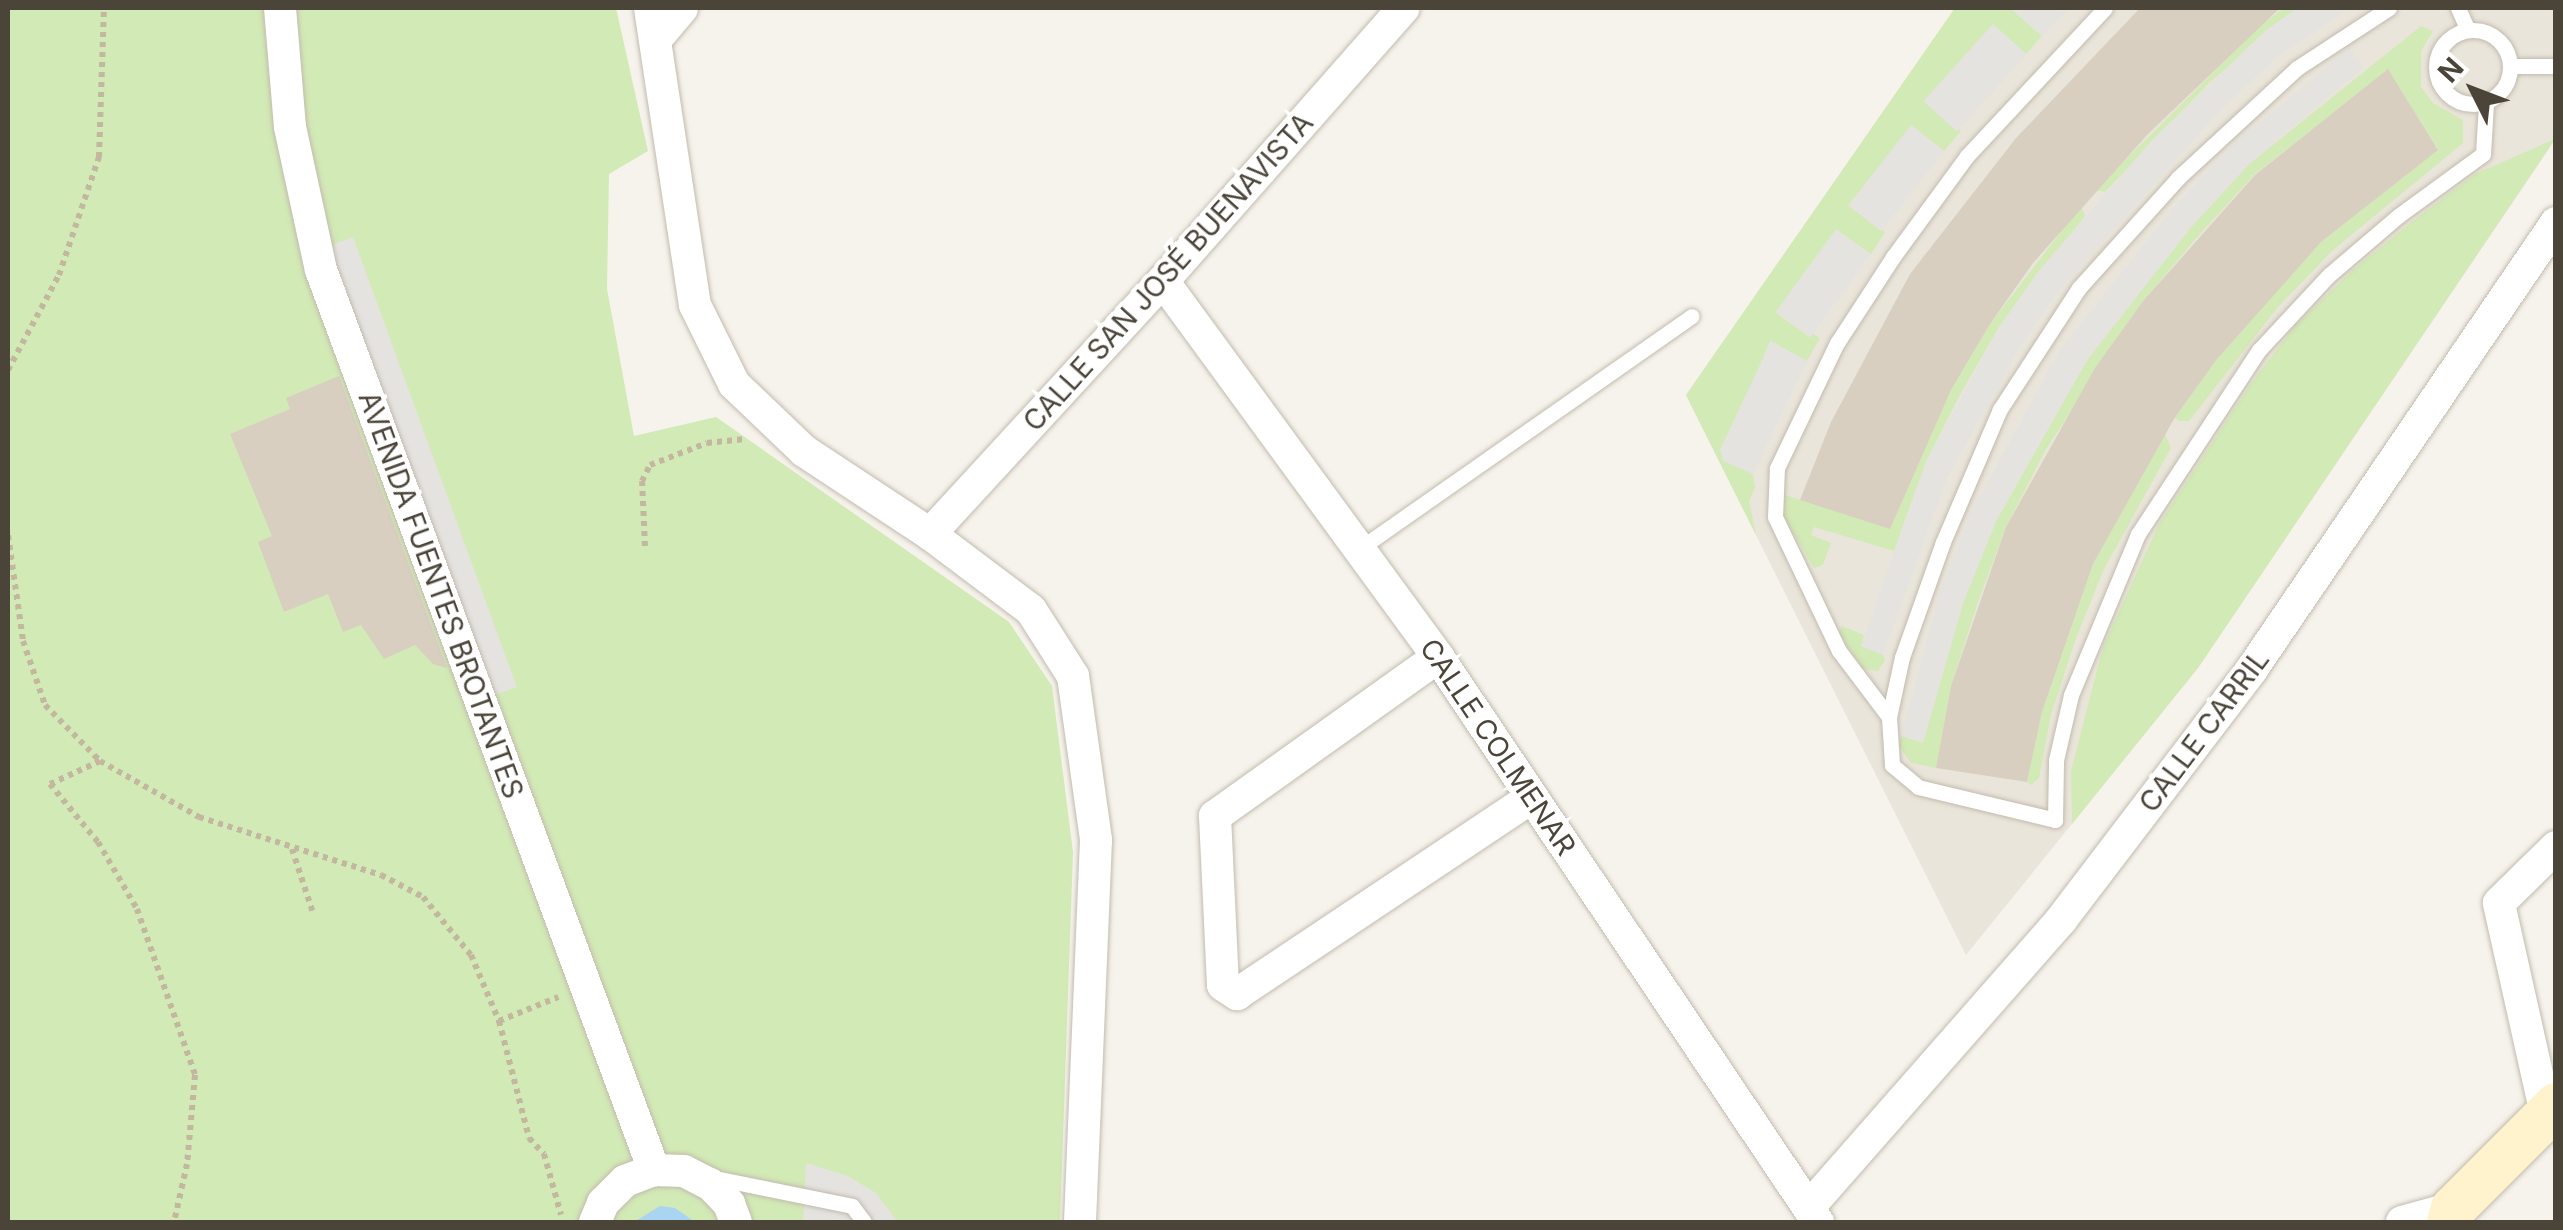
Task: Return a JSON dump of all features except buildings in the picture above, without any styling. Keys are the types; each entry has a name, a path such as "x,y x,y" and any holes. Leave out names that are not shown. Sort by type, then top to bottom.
{"street":[{"name":"AVENIDA FUENTES BROTANTES","path":"280,8 290,127 321,270 584,986 669,1171"},
{"path":"682,8 654,23 695,305 734,384 804,451 930,534 1031,610 1073,676 1096,840 1080,1222"},
{"name":"CALLE SAN JOSÉ BUENAVISTA","path":"930,534 1163,280 1404,8"},
{"name":"CALLE CARRIL","path":"1814,1214 2061,920 2228,701 2556,224"},
{"name":"CALLE COLMENAR","path":"1163,280 1438,657 1814,1214"},
{"path":"1438,657 1215,816 1223,985 1237,994 1532,797"},
{"path":"2402,1222 2451,1215 2551,1109 2499,903 2556,847"},
{"path":"596,1222 603,1203 625,1181 669,1171 710,1184 729,1204 736,1222"}],"lane":[{"path":"1888,717 1839,651 1775,517 1777,468 1837,343 1893,256 1967,156 2105,8"},
{"path":"2390,8 2297,68 2178,178 2079,288 2000,409 1937,559 1902,658 1888,717 1892,765 1918,787 2055,820 2056,760 2070,695 2148,518 2259,350 2329,275 2398,216 2483,154 2486,103"},
{"path":"2458,8 2468,30"},
{"path":"2468,30 2492,34 2508,54 2511,66 2504,88 2486,103 2461,103 2450,97 2436,76 2438,52 2446,41 2468,30"},
{"path":"2511,66 2556,66"},
{"path":"1359,549 1692,316"},
{"path":"669,1171 852,1206 864,1222"}],"path":[{"path":"8,370 59,274 99,157 104,8"},
{"path":"645,546 642,481 650,465 707,443 747,439 779,427"},
{"path":"8,535 23,641 46,705 100,761 198,817 381,874 424,897 471,954 499,1021 529,1138 544,1154 562,1222"},
{"path":"100,761 50,784 98,842 137,909 195,1075 187,1164 174,1222"},
{"path":"292,849 313,913"},
{"path":"499,1021 584,986"}],"shaded area":[{"path":"1955,8 2555,8 2555,140 2198,668 1966,955 1686,395"},
{"path":"2010,8 2070,8 2042,36"},
{"path":"2297,8 2350,8 2281,54 2226,104 2061,288 2022,344 1947,478 1883,655 1861,646 1926,462 1999,327 2041,268 2153,139 2265,31"},
{"path":"1993,24 2026,54 1957,131 1923,101"},
{"path":"2349,48 2363,68 2249,164 2191,227 2087,360 1996,521 1963,603 1923,743 1901,736 1939,595 1971,513 2058,353 2172,209 2233,145"},
{"path":"1911,125 1944,151 1881,231 1848,205"},
{"path":"1836,229 1871,254 1810,338 1775,312"},
{"path":"353,237 517,687 481,700 317,250"},
{"path":"1771,341 1807,361 1753,474 1723,461 1720,450"},
{"path":"806,1163 848,1176 876,1193 898,1222 803,1222"}],"green space":[{"path":"8,8 616,8 648,151 609,174 607,289 634,436 716,417 1009,622 1052,686 1073,852 1060,1222 8,1222"},
{"path":"1955,8 2010,8 2042,36 2026,54 1992,25 1928,104 1961,131 1944,151 1912,126 1851,207 1885,232 1871,254 1836,230 1783,316 1820,338 1807,361 1770,341 1724,461 1753,474 1755,488 1749,501 1756,535 1686,395"},
{"path":"2284,8 2297,8 2209,83 2105,192 2095,190 2261,25"},
{"path":"2421,26 2433,31 2421,51 2421,87 2433,103 2463,120 2463,143 2332,251 2278,307 2189,421 2179,421 2175,418 2217,359 2321,242 2438,149 2388,70 2255,174 2199,235 2144,300 2045,451 2006,527 1977,605 1951,686 1936,768 1911,763 1899,746 1901,736 1923,742 1963,603 1996,521 2087,360 2191,227 2249,164"},
{"path":"2555,139 2198,668 2072,824 2071,771 2103,647 2159,524 2252,382 2296,325 2355,268 2413,221 2475,174"},
{"path":"2081,206 2085,216 1999,327 1960,395 1926,462 1894,551 1814,527 1811,535 1831,543 1823,565 1814,568 1780,510 1785,495 1890,528 1951,390 1990,324"},
{"path":"2165,434 2171,448 2104,569 2051,715 2039,778 2031,785 2027,782 2042,712 2093,564"},
{"path":"1842,626 1864,635 1861,646 1883,655 1885,660 1878,671 1863,669 1839,633"}],"water":[{"path":"660,1206 675,1208 695,1222 634,1222"}]}
